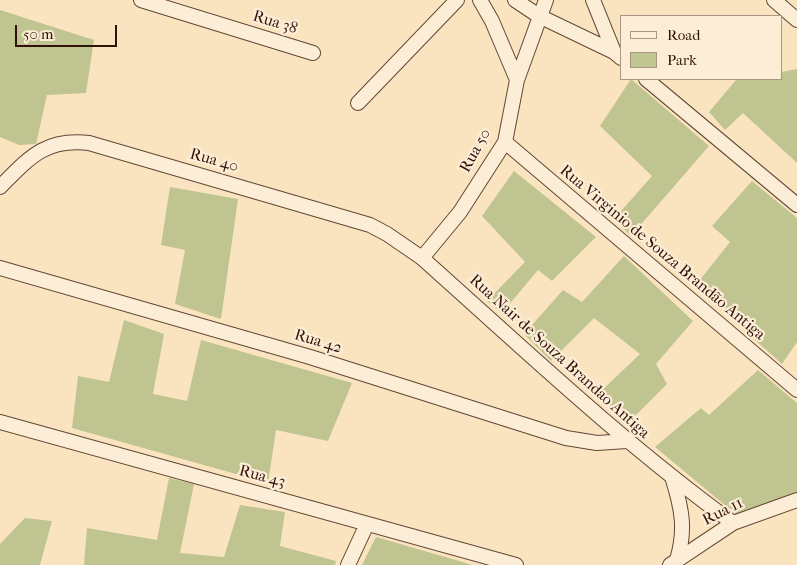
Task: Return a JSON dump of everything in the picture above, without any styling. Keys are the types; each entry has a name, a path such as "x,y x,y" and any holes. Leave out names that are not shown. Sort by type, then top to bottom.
{"street":[{"name":"Rua 38","path":"141,0 313,53"},
{"path":"358,103 457,0"},
{"path":"480,0 492,21 517,80"},
{"path":"515,0 539,16 617,55"},
{"name":"Rua 50","path":"422,258 460,212 504,142 517,80 546,0"},
{"path":"593,0 617,55"},
{"path":"774,0 797,20"},
{"path":"647,80 797,205"},
{"name":"Rua 40","path":"0,187 39,150 73,142 89,143 370,225 387,234 422,258"},
{"name":"Rua Virginio de Souza Brandão Antiga","path":"504,142 797,390"},
{"name":"Rua Nair de Souza Brandao Antiga","path":"422,258 627,442 673,480 733,524"},
{"name":"Rua 42","path":"0,268 310,357 558,435 597,443 627,442"},
{"name":"Rua 43","path":"0,422 516,565"},
{"path":"673,480 681,507 683,540 673,563"},
{"name":"Rua 11","path":"673,563 733,524 797,500"},
{"path":"348,565 367,524"}],"green space":[{"path":"0,10 94,40 86,93 47,95 36,144 19,145 0,137"},
{"path":"797,69 797,163 743,113 725,130 709,112 736,80 782,80 782,72"},
{"path":"632,80 709,146 631,236 614,219 652,176 600,126"},
{"path":"514,171 596,237 552,281 538,270 502,313 487,301 525,262 482,216"},
{"path":"752,181 797,218 797,342 782,364 695,286 730,242 712,226"},
{"path":"170,187 238,199 221,319 175,304 185,250 161,245"},
{"path":"624,256 693,321 656,364 667,384 629,422 597,395 640,354 594,318 551,361 524,334 563,290 582,302"},
{"path":"124,320 164,334 153,394 187,401 201,340 352,383 328,441 276,430 268,483 72,428 78,376 109,382"},
{"path":"758,370 797,403 797,496 738,516 655,447 701,408 709,415"},
{"path":"169,478 194,484 180,553 224,557 240,505 285,512 280,546 336,561 335,565 84,565 87,528 157,540"},
{"path":"25,518 52,521 40,565 0,565 0,544"},
{"path":"376,537 473,565 362,565"}]}
